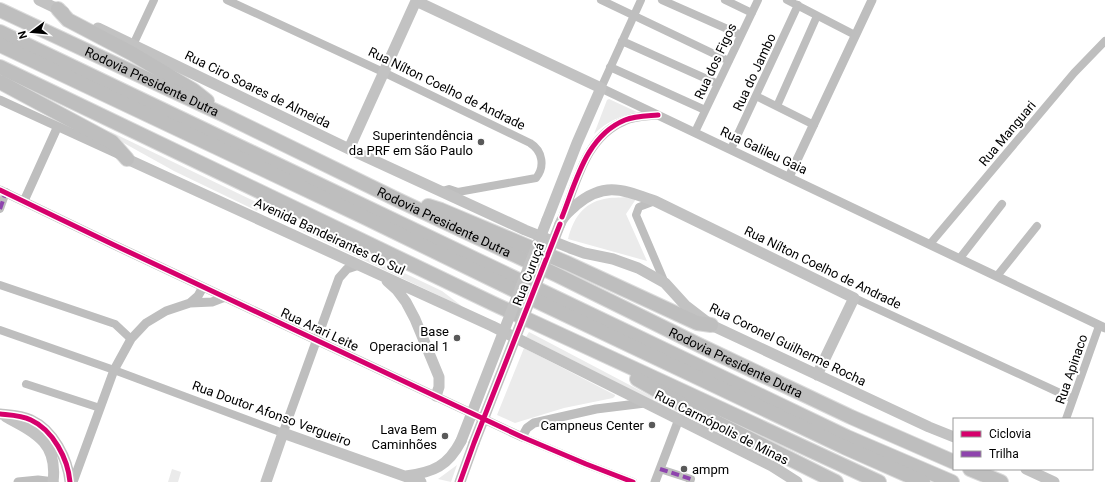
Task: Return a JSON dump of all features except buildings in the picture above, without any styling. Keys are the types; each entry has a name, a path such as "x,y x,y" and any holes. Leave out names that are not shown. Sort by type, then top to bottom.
{"highway":[{"path":"58,9 68,20 193,90 222,114"},
{"name":"Rodovia Presidente Dutra","path":"0,10 222,114 751,370 897,438 953,462"},
{"name":"Rodovia Presidente Dutra","path":"0,32 847,437 952,482"},
{"path":"0,45 358,214 876,462 923,482"},
{"path":"0,67 541,326 879,482"},
{"path":"0,82 112,142 128,159"},
{"path":"396,199 417,202 441,210 567,263 697,323 711,325"},
{"path":"541,326 550,334 626,373 686,407 836,482"},
{"path":"972,470 1001,482"}],"main road":[{"name":"Rua Ciro Soares de Almeida","path":"39,0 349,149 525,230 584,253 598,255 625,263 665,283"},
{"path":"349,149 383,72 417,1"},
{"name":"Rua Galileu Gaia","path":"417,1 601,88"},
{"name":"Rua Curuçá","path":"404,476 425,473 447,462 456,452 462,440 577,143 601,88"},
{"name":"Avenida Bandeirantes do Sul","path":"128,159 380,274 498,330 645,403"},
{"name":"Rua Nílton Coelho de Andrade","path":"561,220 589,196 608,189 623,190 655,201 854,298"},
{"name":"Rua Curuçá","path":"460,482 561,220"},
{"path":"380,274 402,296 415,319 439,378 439,387 436,396"},
{"name":"Rua Coronel Guilherme Rocha","path":"665,283 685,305 711,325 953,437"},
{"path":"817,375 854,298"},
{"name":"Rua Carmópolis de Minas","path":"645,403 772,466 797,482"},
{"path":"0,414 20,416 30,420 43,429 56,444 63,456 72,482"},
{"path":"0,414 36,434 44,443 53,460 53,482"},
{"path":"266,482 283,433"},
{"name":"Rua Doutor Afonso Vergueiro","path":"283,433 421,482"},
{"path":"1029,470 1049,476"}],"street":[{"path":"133,45 154,0"},
{"name":"Rua Nílton Coelho de Andrade","path":"227,0 383,72 533,145 541,156 541,167 536,178 458,192 449,189 442,191"},
{"path":"601,0 729,61"},
{"path":"601,88 641,0"},
{"path":"662,0 741,35"},
{"path":"724,0 752,13"},
{"name":"Rua dos Figos","path":"695,132 758,0"},
{"path":"788,0 855,35"},
{"path":"790,177 872,0"},
{"name":"Rua do Jambo","path":"731,150 798,5"},
{"path":"777,106 817,16"},
{"path":"622,41 718,84"},
{"name":"Rua Manguari","path":"930,244 1074,72 1105,42"},
{"path":"610,67 706,110"},
{"name":"Rua Galileu Gaia","path":"601,88 1102,327"},
{"path":"756,96 814,125"},
{"name":"Avenida Bandeirantes do Sul","path":"0,100 57,128 128,159"},
{"name":"Rua Curuçá","path":"561,220 586,157 603,133 630,119 658,115"},
{"path":"24,201 57,128"},
{"path":"0,209 3,191"},
{"name":"Rua Arari Leite","path":"3,191 522,437 633,482"},
{"name":"Rua Coronel Guilherme Rocha","path":"655,201 640,207 636,215 665,283"},
{"path":"960,258 1002,204"},
{"path":"997,276 1037,226"},
{"path":"283,433 339,278 347,269 359,265"},
{"path":"0,286 115,324 131,339"},
{"path":"190,303 198,296 203,287"},
{"path":"72,482 114,370 131,339 146,324 166,311 190,303 212,302 225,297"},
{"name":"Rua Nílton Coelho de Andrade","path":"854,298 1073,399"},
{"name":"Rua Apinaco","path":"1066,418 1102,327"},
{"name":"Rua Doutor Afonso Vergueiro","path":"0,330 114,370 283,433"},
{"path":"26,384 100,408"},
{"name":"Rua Carmópolis de Minas","path":"522,437 528,428 534,423 596,409 645,403"},
{"path":"655,482 679,419"},
{"path":"660,468 691,479 690,482"},
{"path":"18,482 46,480 53,482"}],"shaded area":[{"path":"609,99 637,112 614,120 594,134 607,100"},
{"path":"104,130 260,204 257,211 174,171 104,132"},
{"path":"627,197 636,199 626,214 647,261 568,239 576,219 590,204 607,198"},
{"path":"301,224 442,291 463,307 298,229"},
{"path":"529,332 660,401 679,414 526,337"},
{"path":"524,348 615,396 613,398 564,408 515,423 497,415"},
{"path":"457,465 451,482 438,479"},
{"path":"172,469 181,472 178,482 168,482"}],"marked path":[{"path":"0,209 6,192"},
{"path":"660,469 691,479 690,482"}],"cycle path":[{"path":"562,217 584,161 601,137 612,127 625,120 658,115"},
{"path":"0,190 522,437 633,482"},
{"path":"460,482 560,224"},
{"path":"0,414 27,418 46,431 63,455 69,473 70,482"}],"place":[{"name":"Superintendência da PRF em São Paulo","path":"481,142"},
{"name":"Base Operacional 1","path":"457,338"},
{"name":"Campneus Center","path":"652,425"},
{"name":"Lava Bem Caminhões","path":"445,436"},
{"name":"ampm","path":"684,469"}]}
